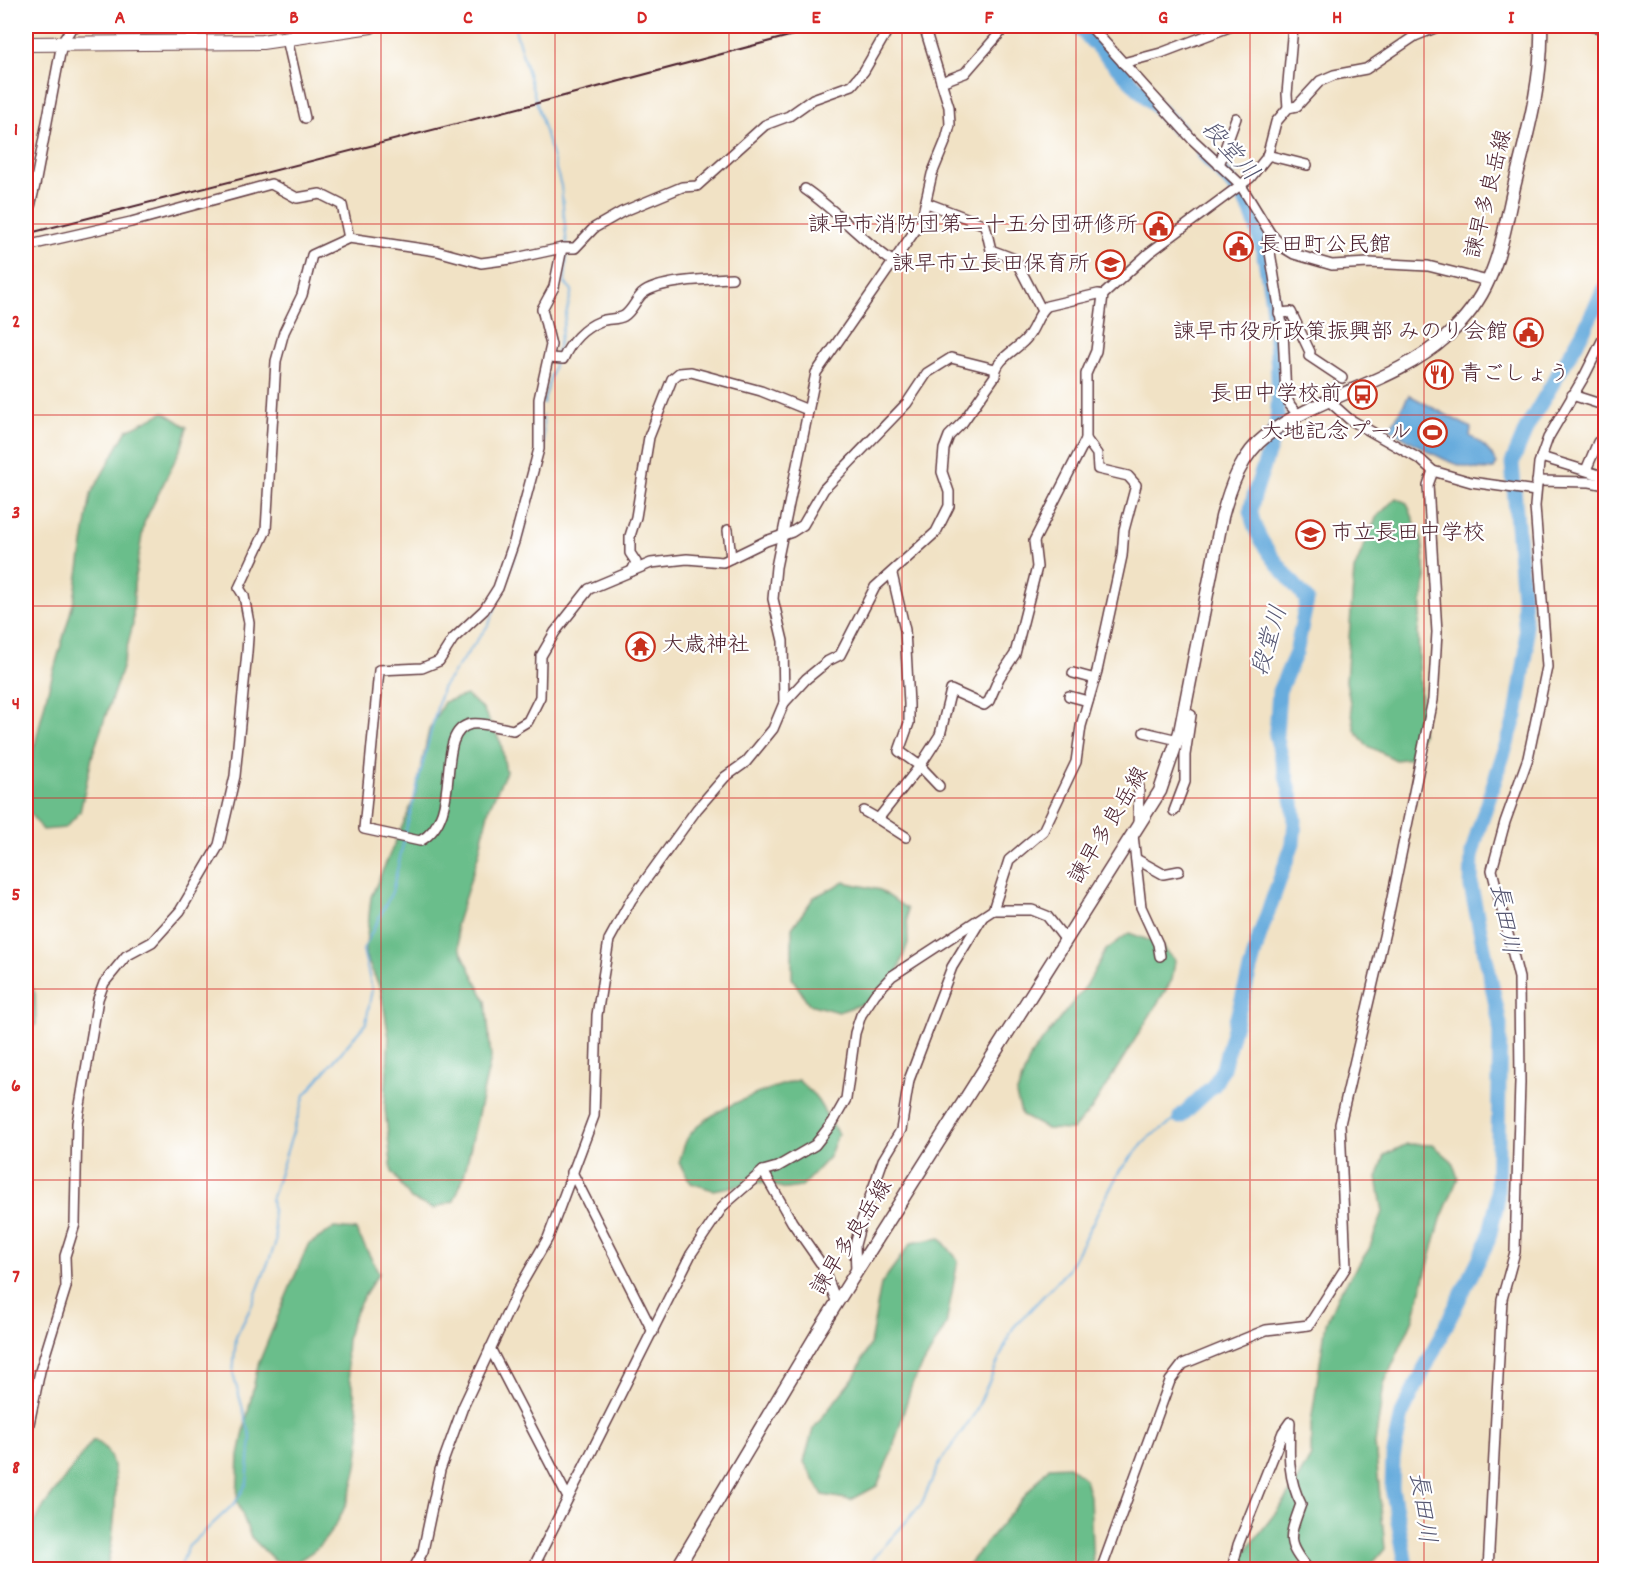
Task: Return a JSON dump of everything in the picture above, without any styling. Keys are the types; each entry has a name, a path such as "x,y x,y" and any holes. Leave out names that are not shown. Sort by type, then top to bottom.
{"highway":[{"path":"26,44 287,39 371,26"}],"main road":[{"name":"諫早多良岳線","path":"676,1569 856,1272 1160,791 1178,740 1230,488 1240,469 1267,436 1295,418 1394,371 1446,337 1470,311 1488,281 1498,258 1526,139 1541,58 1541,26"}],"street":[{"path":"26,224 36,185 62,43 72,27 80,26"},
{"path":"26,1438 40,1371 66,1287 65,1256 75,1224 77,1123 98,999 104,983 126,956 152,942 180,911 219,845 235,776 248,652 249,623 244,596 239,588 266,530 276,361 284,332 302,295 312,255 349,238 437,251 481,263 565,248 622,212 682,187 697,186 765,125 789,116 813,99 852,85 864,71 890,26"},
{"path":"413,1569 423,1551 440,1470 463,1407 518,1290 548,1238 594,1116 597,1015 609,940 631,900 697,809 725,777 746,762 773,729 784,703 783,641 773,599 781,538 816,373 921,222 932,174 950,125 949,107 924,26"},
{"path":"941,82 964,73 1006,26"},
{"path":"1090,26 1240,185 1270,233 1294,254 1332,265 1369,263 1428,266 1488,281"},
{"path":"1123,63 1161,53 1232,26"},
{"path":"1288,108 1287,94 1293,26"},
{"path":"878,819 920,766 940,735 951,690 984,705 989,701 999,678 1015,654 1037,567 1034,541 1086,439 1086,374 1096,351 1103,296 1149,253 1250,178 1267,155 1276,122 1288,108 1297,106 1320,81 1334,75 1366,69 1415,36 1440,26"},
{"path":"1590,26 1605,29"},
{"path":"287,39 305,118"},
{"path":"1219,165 1236,118"},
{"path":"1267,155 1308,165"},
{"path":"26,246 131,222 271,184 297,198 320,194 342,205 349,238"},
{"path":"805,189 830,206 864,242 892,261"},
{"path":"927,203 985,225 991,250 1015,259 1041,311"},
{"path":"1270,233 1268,240 1279,313 1286,396 1295,418"},
{"path":"556,359 542,309 554,287 565,248"},
{"path":"732,278 702,279 651,288 641,295 623,317 602,321 588,329 556,359 539,399 539,449 514,542 498,588 484,610 453,639 439,661 422,668 379,670 364,829 420,841 432,834 440,822 448,782 451,744 463,727 473,723 513,730 528,721 540,698 541,656 555,632 590,589 651,563 687,559 723,562 766,541 781,538 803,525 824,489 907,403 927,373 936,365 951,358 995,369"},
{"path":"784,703 806,679 828,661 840,655 876,587 936,532 949,506 949,492 942,472 944,449 949,436 963,422 995,376 995,369 1034,330 1041,311 1047,306 1098,294 1103,296"},
{"path":"1279,313 1291,312 1310,352 1309,356 1342,378"},
{"path":"1488,1569 1502,1299 1515,1252 1520,1082 1519,978 1496,895 1492,870 1505,822 1528,758 1547,667 1534,487 1548,438 1605,333"},
{"path":"632,571 636,562 630,553 630,536 636,518 649,437 672,379 679,374 690,372 761,391 808,410"},
{"path":"1572,395 1597,404"},
{"path":"1330,402 1349,418 1420,460 1432,471 1495,487 1534,487 1590,482 1605,485"},
{"path":"993,910 1009,860 1043,831 1076,762 1080,726 1095,679 1122,556 1124,530 1136,485 1128,476 1098,469 1097,454 1086,439"},
{"path":"1586,470 1598,442"},
{"path":"1542,457 1605,477"},
{"path":"1101,1569 1170,1381 1183,1364 1266,1330 1309,1325 1346,1267 1340,1124 1385,932 1433,700 1437,632 1428,485 1432,471"},
{"path":"728,530 731,558"},
{"path":"892,574 905,630 909,704 909,723 899,751 920,766 939,786"},
{"path":"1073,673 1095,679"},
{"path":"1069,696 1088,701"},
{"path":"1174,811 1185,782 1185,754 1191,715 1184,712"},
{"path":"1144,732 1178,740"},
{"path":"1139,787 1136,859 1141,907 1158,944 1160,956"},
{"path":"864,811 906,837"},
{"path":"1136,859 1163,874 1179,871"},
{"path":"532,1569 691,1254 724,1205 763,1171 777,1167 815,1145 833,1122 846,1099 858,1024 875,994 892,976 993,910 1032,910 1047,916 1065,939"},
{"path":"856,1272 855,1245 861,1223 883,1160 901,1130 909,1080 952,967 984,916"},
{"path":"763,1171 792,1222 822,1265 837,1303"},
{"path":"572,1172 653,1332"},
{"path":"490,1348 568,1498"},
{"path":"1239,1569 1234,1561 1238,1545 1283,1432 1290,1422 1288,1455 1291,1484 1301,1504 1292,1530 1292,1550 1310,1569"}],"green space":[{"path":"164,412 187,427 182,446 144,523 134,585 133,624 122,668 93,753 80,812 65,828 43,830 28,811 28,774 47,694 74,600 91,494 127,430"},
{"path":"1396,498 1407,503 1422,541 1426,577 1418,632 1422,735 1411,758 1396,760 1366,745 1355,730 1346,681 1354,570 1376,518"},
{"path":"466,695 483,709 501,743 506,772 489,808 479,853 456,925 459,947 486,1001 491,1058 464,1176 454,1201 433,1209 411,1199 392,1172 385,1108 389,1037 381,990 365,955 371,897 415,797 429,730 444,702"},
{"path":"844,882 880,890 907,909 908,943 896,976 871,1001 838,1012 809,1004 792,978 792,928 814,897"},
{"path":"1129,933 1159,944 1175,960 1172,980 1091,1110 1072,1130 1047,1129 1022,1116 1016,1095 1031,1055 1086,986 1106,950"},
{"path":"26,974 35,994 36,1024 26,1037"},
{"path":"798,1080 815,1096 838,1134 829,1157 801,1187 787,1189 759,1182 713,1190 691,1183 679,1163 686,1141 693,1130 705,1120 736,1103"},
{"path":"1407,1144 1433,1145 1452,1161 1458,1178 1441,1219 1413,1319 1384,1384 1375,1444 1385,1549 1372,1564 1359,1569 1231,1570 1287,1498 1311,1456 1311,1423 1326,1323 1338,1295 1369,1249 1383,1212 1377,1178 1385,1155"},
{"path":"334,1228 356,1230 379,1273 357,1310 348,1334 347,1364 360,1428 357,1464 347,1501 329,1534 316,1549 296,1563 275,1561 251,1537 237,1501 239,1455 258,1365 285,1299 308,1245"},
{"path":"940,1238 958,1260 946,1325 912,1384 893,1448 877,1486 851,1500 823,1495 804,1462 813,1429 854,1377 870,1345 881,1284 911,1243"},
{"path":"93,1440 103,1446 108,1453 115,1480 113,1529 106,1569 26,1569 26,1538 44,1506"},
{"path":"1069,1466 1085,1479 1090,1496 1093,1569 964,1569 1049,1467"}],"water":[{"name":"大地記念プール","path":"1409,395 1471,428 1470,436 1492,454 1497,463 1494,469 1467,468 1454,463 1390,429"}],"waterway":[{"path":"514,26 561,186 567,246"},
{"name":"段堂川","path":"1077,26 1178,129"},
{"name":"段堂川","path":"1180,1117 1214,1085 1223,1068 1260,934 1293,843 1295,821 1293,803 1276,735 1279,691 1296,653 1307,600 1266,548 1259,537 1251,513 1274,435 1278,405 1273,314 1263,250 1248,206 1233,185 1203,154"},
{"path":"556,355 572,290 565,283 567,252"},
{"name":"長田川","path":"1407,1570 1392,1488 1393,1458 1402,1414 1488,1241 1497,1203 1500,1024 1471,887 1472,853 1516,716 1527,648 1512,463 1527,427 1583,332 1606,285"},
{"path":"543,404 555,361"},
{"path":"506,579 520,544 544,451 543,416"},
{"path":"405,834 442,688 489,624 502,590"},
{"path":"179,1570 188,1547 235,1503 247,1483 251,1438 233,1374 236,1337 251,1307 276,1242 271,1200 305,1095 366,1023 372,989 363,950 392,892 404,840"},
{"path":"866,1570 877,1554 921,1505 939,1464 975,1413 1013,1328 1068,1270 1120,1170 1149,1137 1180,1117"}],"railway":[{"path":"26,234 530,105 827,26"}],"place":[{"name":"諫早市消防団第二十五分団研修所","path":"1159,226"},
{"name":"長田町公民館","path":"1238,246"},
{"name":"諫早市立長田保育所","path":"1111,265"},
{"name":"諫早市役所政策振興部 みのり会館","path":"1529,333"},
{"name":"青ごしょう","path":"1439,375"},
{"name":"長田中学校前","path":"1363,395"},
{"name":"大地記念プール","path":"1433,433"},
{"name":"市立長田中学校","path":"1310,534"},
{"name":"大歳神社","path":"641,646"}]}
